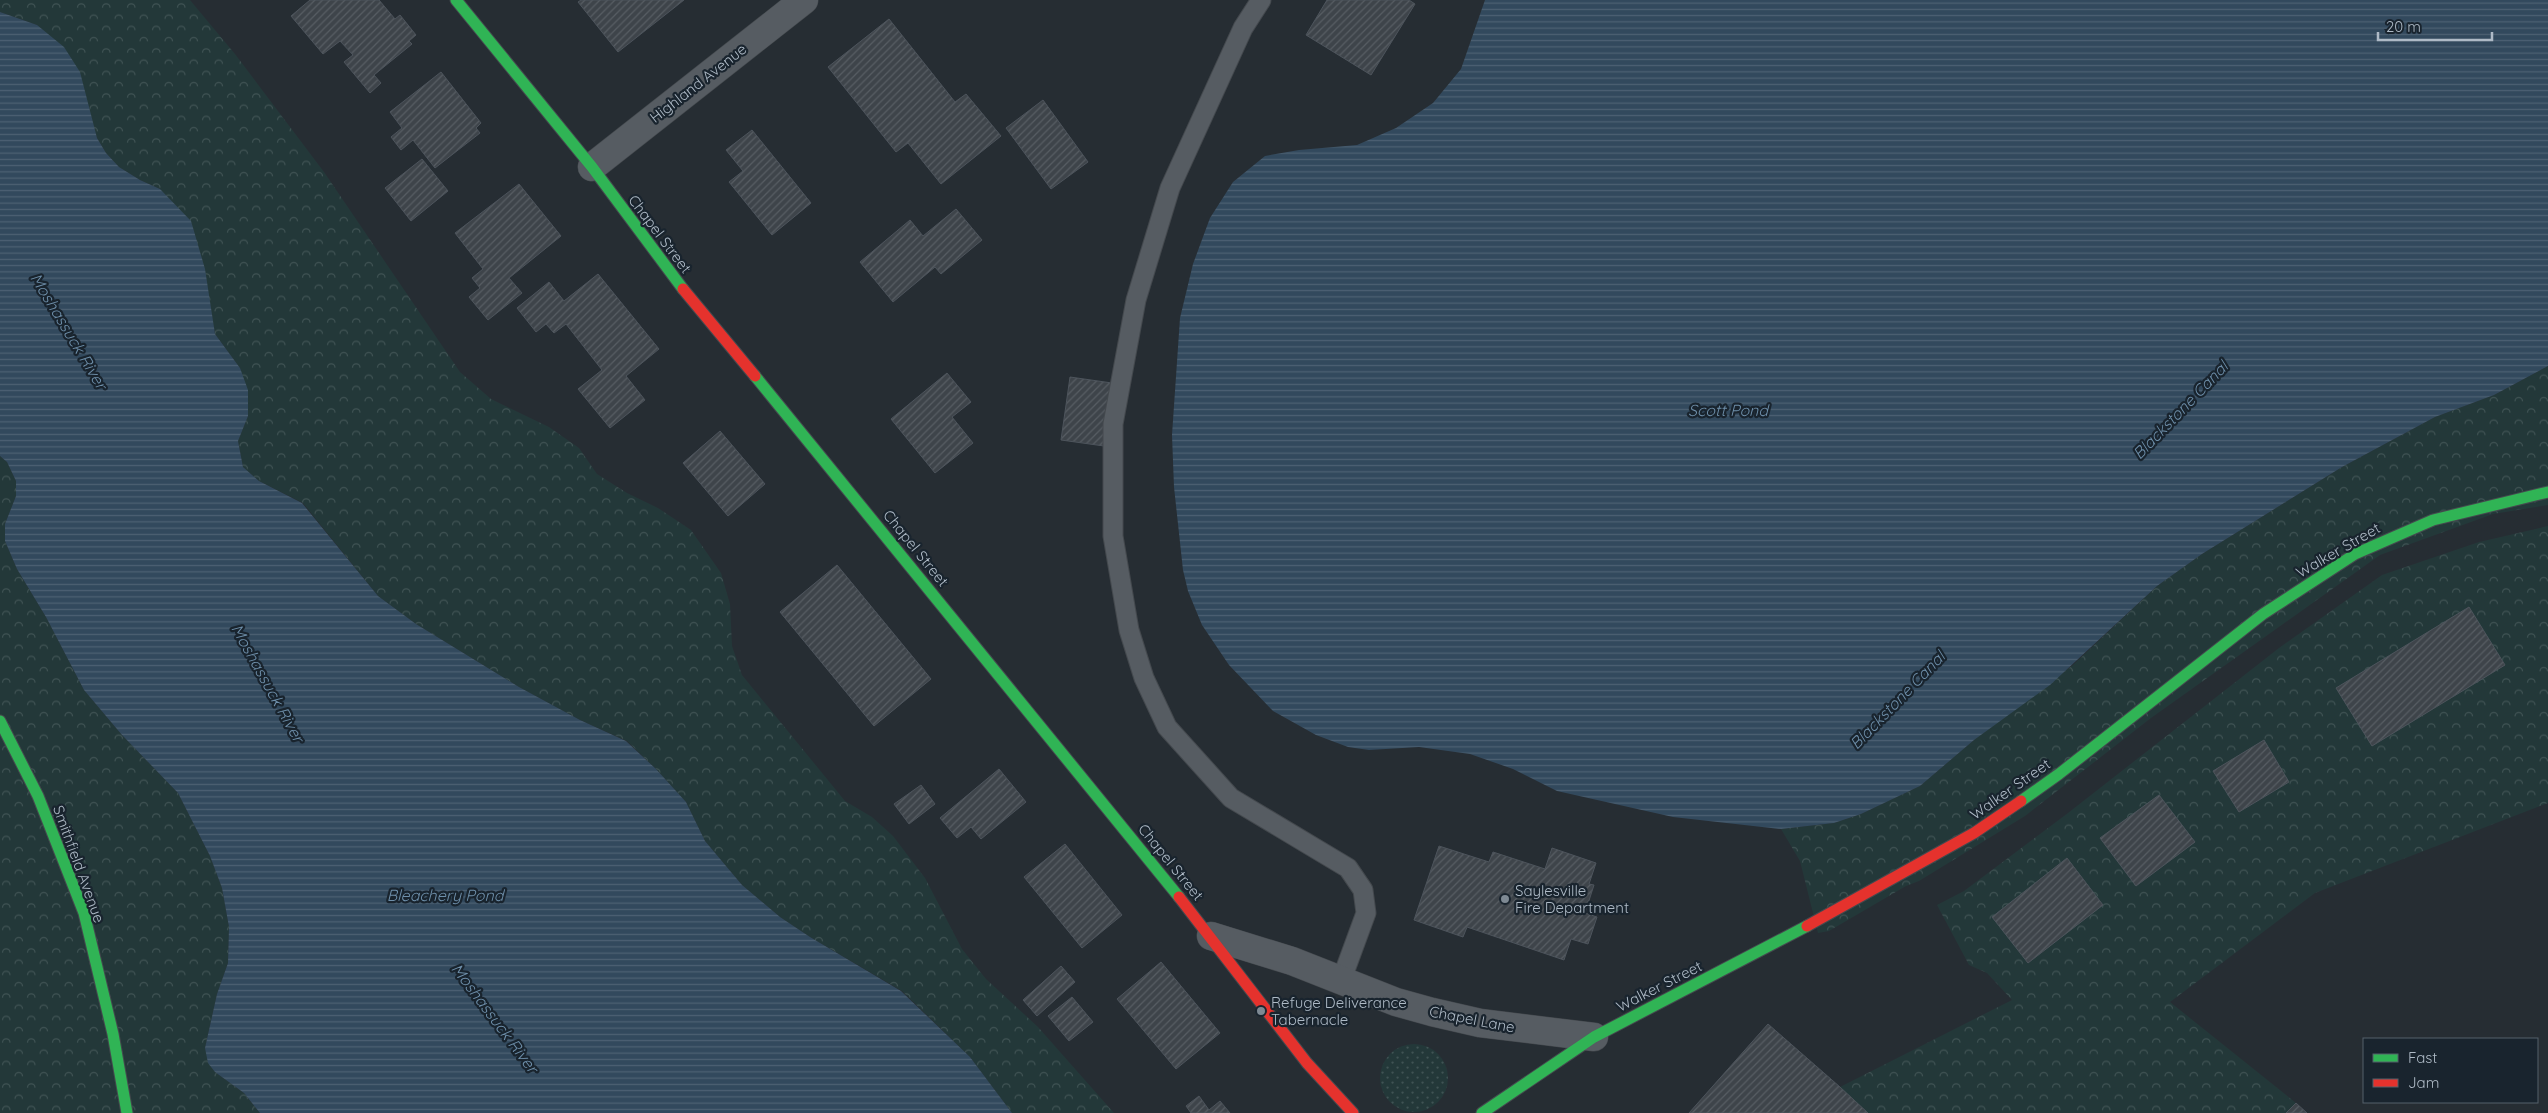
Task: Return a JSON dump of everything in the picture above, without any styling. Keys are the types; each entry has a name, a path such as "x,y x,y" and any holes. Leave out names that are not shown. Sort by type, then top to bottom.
{"main road":[{"name":"Chapel Street","path":"456,0 592,167 684,291 856,498 1211,936 1307,1063 1353,1113"},
{"name":"Walker Street","path":"1482,1113 1594,1037 1778,942 1974,833 2059,774 2263,614 2355,554 2433,520 2548,492"},
{"name":"Smithfield Avenue","path":"0,721 38,796 84,914 113,1034 127,1113"}],"street":[{"name":"Highland Avenue","path":"592,167 804,0"},
{"name":"Chapel Lane","path":"1211,936 1292,961 1341,981 1432,1012 1480,1022 1594,1037"}],"lane":[{"path":"1261,0 1243,28 1170,188 1136,300 1113,424 1113,536 1129,630 1144,678 1167,727 1231,798 1348,868 1362,890 1366,913 1341,981"}],"green space":[{"path":"0,0 190,0 235,54 324,172 460,372 491,399 549,427 579,448 597,474 627,493 658,508 691,530 721,573 730,604 732,646 742,675 845,801 872,817 893,836 925,878 962,949 986,979 1038,1027 1114,1113 1012,1113 970,1057 902,991 810,937 780,917 742,885 705,841 686,802 627,741 580,720 519,687 416,624 378,596 303,503 259,481 243,467 238,441 248,416 240,368 215,334 211,315 160,189 140,180 119,167 106,153 97,138 87,108 37,25 0,12"},
{"path":"2548,366 2548,505 2493,514 2380,555 2151,718 2025,816 1919,881 1906,886 1829,931 1818,933 1800,861 1781,829 1834,823 1861,814 1920,786 1974,740 2073,665 2157,586 2202,554 2342,467 2435,417 2494,395"},
{"path":"0,456 7,462 16,481 16,496 5,524 5,541 17,569 46,617 84,690 122,735 178,793 210,856 222,888 229,927 228,963 217,994 205,1048 215,1072 244,1093 260,1113 0,1113"},
{"path":"2548,526 2548,803 2315,893 2170,1002 2296,1103 2286,1113 1868,1113 1840,1087 2012,1000 1987,973 1969,965 1937,905 1964,891 2068,813 2279,648 2382,575 2479,542"},
{"path":"1414,1044 1427,1047 1438,1054 1445,1065 1448,1078 1445,1091 1438,1102 1427,1109 1414,1112 1401,1109 1390,1102 1383,1091 1380,1078 1383,1065 1390,1054 1401,1047"}],"water":[{"name":"Scott Pond","path":"1485,0 2548,0 2548,366 2494,395 2435,417 2342,467 2202,554 2157,586 2050,685 1974,740 1920,786 1861,814 1834,823 1781,829 1673,817 1557,791 1513,769 1470,754 1419,747 1369,750 1348,747 1316,735 1273,711 1229,665 1202,625 1188,591 1183,570 1174,487 1172,435 1180,318 1193,264 1210,218 1233,182 1265,156 1299,150 1357,145 1396,128 1433,103 1461,69"},
{"name":"Bleachery Pond","path":"0,12 37,25 64,47 80,72 97,138 106,153 119,167 140,180 160,189 191,221 205,269 215,334 240,368 248,390 248,416 238,441 243,467 259,481 302,503 378,596 416,624 519,687 580,720 626,741 656,769 686,802 705,841 742,885 780,917 810,937 901,991 970,1057 1012,1113 260,1113 244,1093 215,1072 208,1063 205,1048 217,994 228,963 229,927 222,888 210,856 178,793 122,735 84,690 46,617 17,569 5,541 5,524 16,496 16,481 7,462 0,456"}],"building":[{"path":"310,0 379,0 395,19 400,15 416,35 409,41 412,44 374,75 381,83 370,93 344,62 353,55 340,41 323,54 291,16"},
{"path":"581,0 684,0 618,52 578,2"},
{"path":"1327,0 1409,0 1415,4 1371,75 1306,35"},
{"path":"889,19 955,102 966,94 1001,136 941,184 908,143 896,152 828,67"},
{"path":"441,72 481,123 476,128 480,133 435,168 413,140 401,150 391,137 402,128 390,112"},
{"path":"1043,100 1088,162 1051,189 1006,128"},
{"path":"752,130 811,203 772,235 729,182 743,171 726,150"},
{"path":"422,159 448,191 411,221 385,188"},
{"path":"519,184 561,236 509,278 522,293 488,320 469,297 480,288 472,278 483,269 455,233"},
{"path":"956,209 982,240 941,274 935,267 893,302 860,262 910,220 923,236"},
{"path":"598,274 659,349 626,376 645,400 610,428 578,389 602,370 566,324 554,333 546,324 536,332 517,308 549,282 564,301"},
{"path":"947,373 971,402 952,417 973,443 935,473 891,419"},
{"path":"1070,377 1112,383 1104,446 1061,440"},
{"path":"720,431 765,484 728,516 683,463"},
{"path":"837,565 931,679 874,726 780,612"},
{"path":"2469,607 2505,665 2372,746 2336,688"},
{"path":"2264,740 2289,782 2239,812 2213,771"},
{"path":"999,769 1026,802 981,839 971,827 957,838 940,818"},
{"path":"921,785 935,804 909,824 894,804"},
{"path":"2159,795 2195,842 2136,886 2100,838"},
{"path":"1065,844 1122,915 1082,948 1024,877"},
{"name":"Saylesville Fire Department","path":"1439,846 1489,862 1493,852 1545,869 1552,848 1596,863 1589,884 1594,885 1585,913 1597,917 1588,944 1571,939 1564,960 1467,927 1463,937 1414,920"},
{"path":"2067,858 2103,905 2028,963 1992,917"},
{"path":"1161,962 1220,1033 1176,1069 1117,999"},
{"path":"1061,966 1075,982 1037,1016 1023,1000"},
{"path":"1072,997 1093,1022 1069,1041 1048,1016"},
{"path":"1768,1024 1840,1087 1868,1113 1689,1113"},
{"path":"1199,1096 1209,1110 1220,1101 1230,1113 1191,1113 1186,1106"},
{"path":"2296,1103 2307,1113 2286,1113"}],"traffic: fast":[{"path":"456,0 592,167 683,289"},
{"path":"755,376 1179,897"},
{"path":"2021,801 2059,774 2263,614 2355,554 2433,520 2548,492"},
{"path":"0,721 38,796 84,913 113,1034 127,1113"},
{"path":"1482,1113 1594,1037 1807,926"}],"traffic: jam":[{"path":"683,289 755,376"},
{"path":"1807,926 1974,833 2021,801"},
{"path":"1179,897 1307,1063 1353,1113"}],"place":[{"name":"Saylesville Fire Department","path":"1505,899"},
{"name":"Refuge Deliverance Tabernacle","path":"1261,1011"}],"water label":[{"name":"Moshassuck River","path":"69,331"},
{"name":"Blackstone Canal","path":"2180,410"},
{"name":"Moshassuck River","path":"268,683"},
{"name":"Blackstone Canal","path":"1897,700"},
{"name":"Moshassuck River","path":"495,1018"}]}
